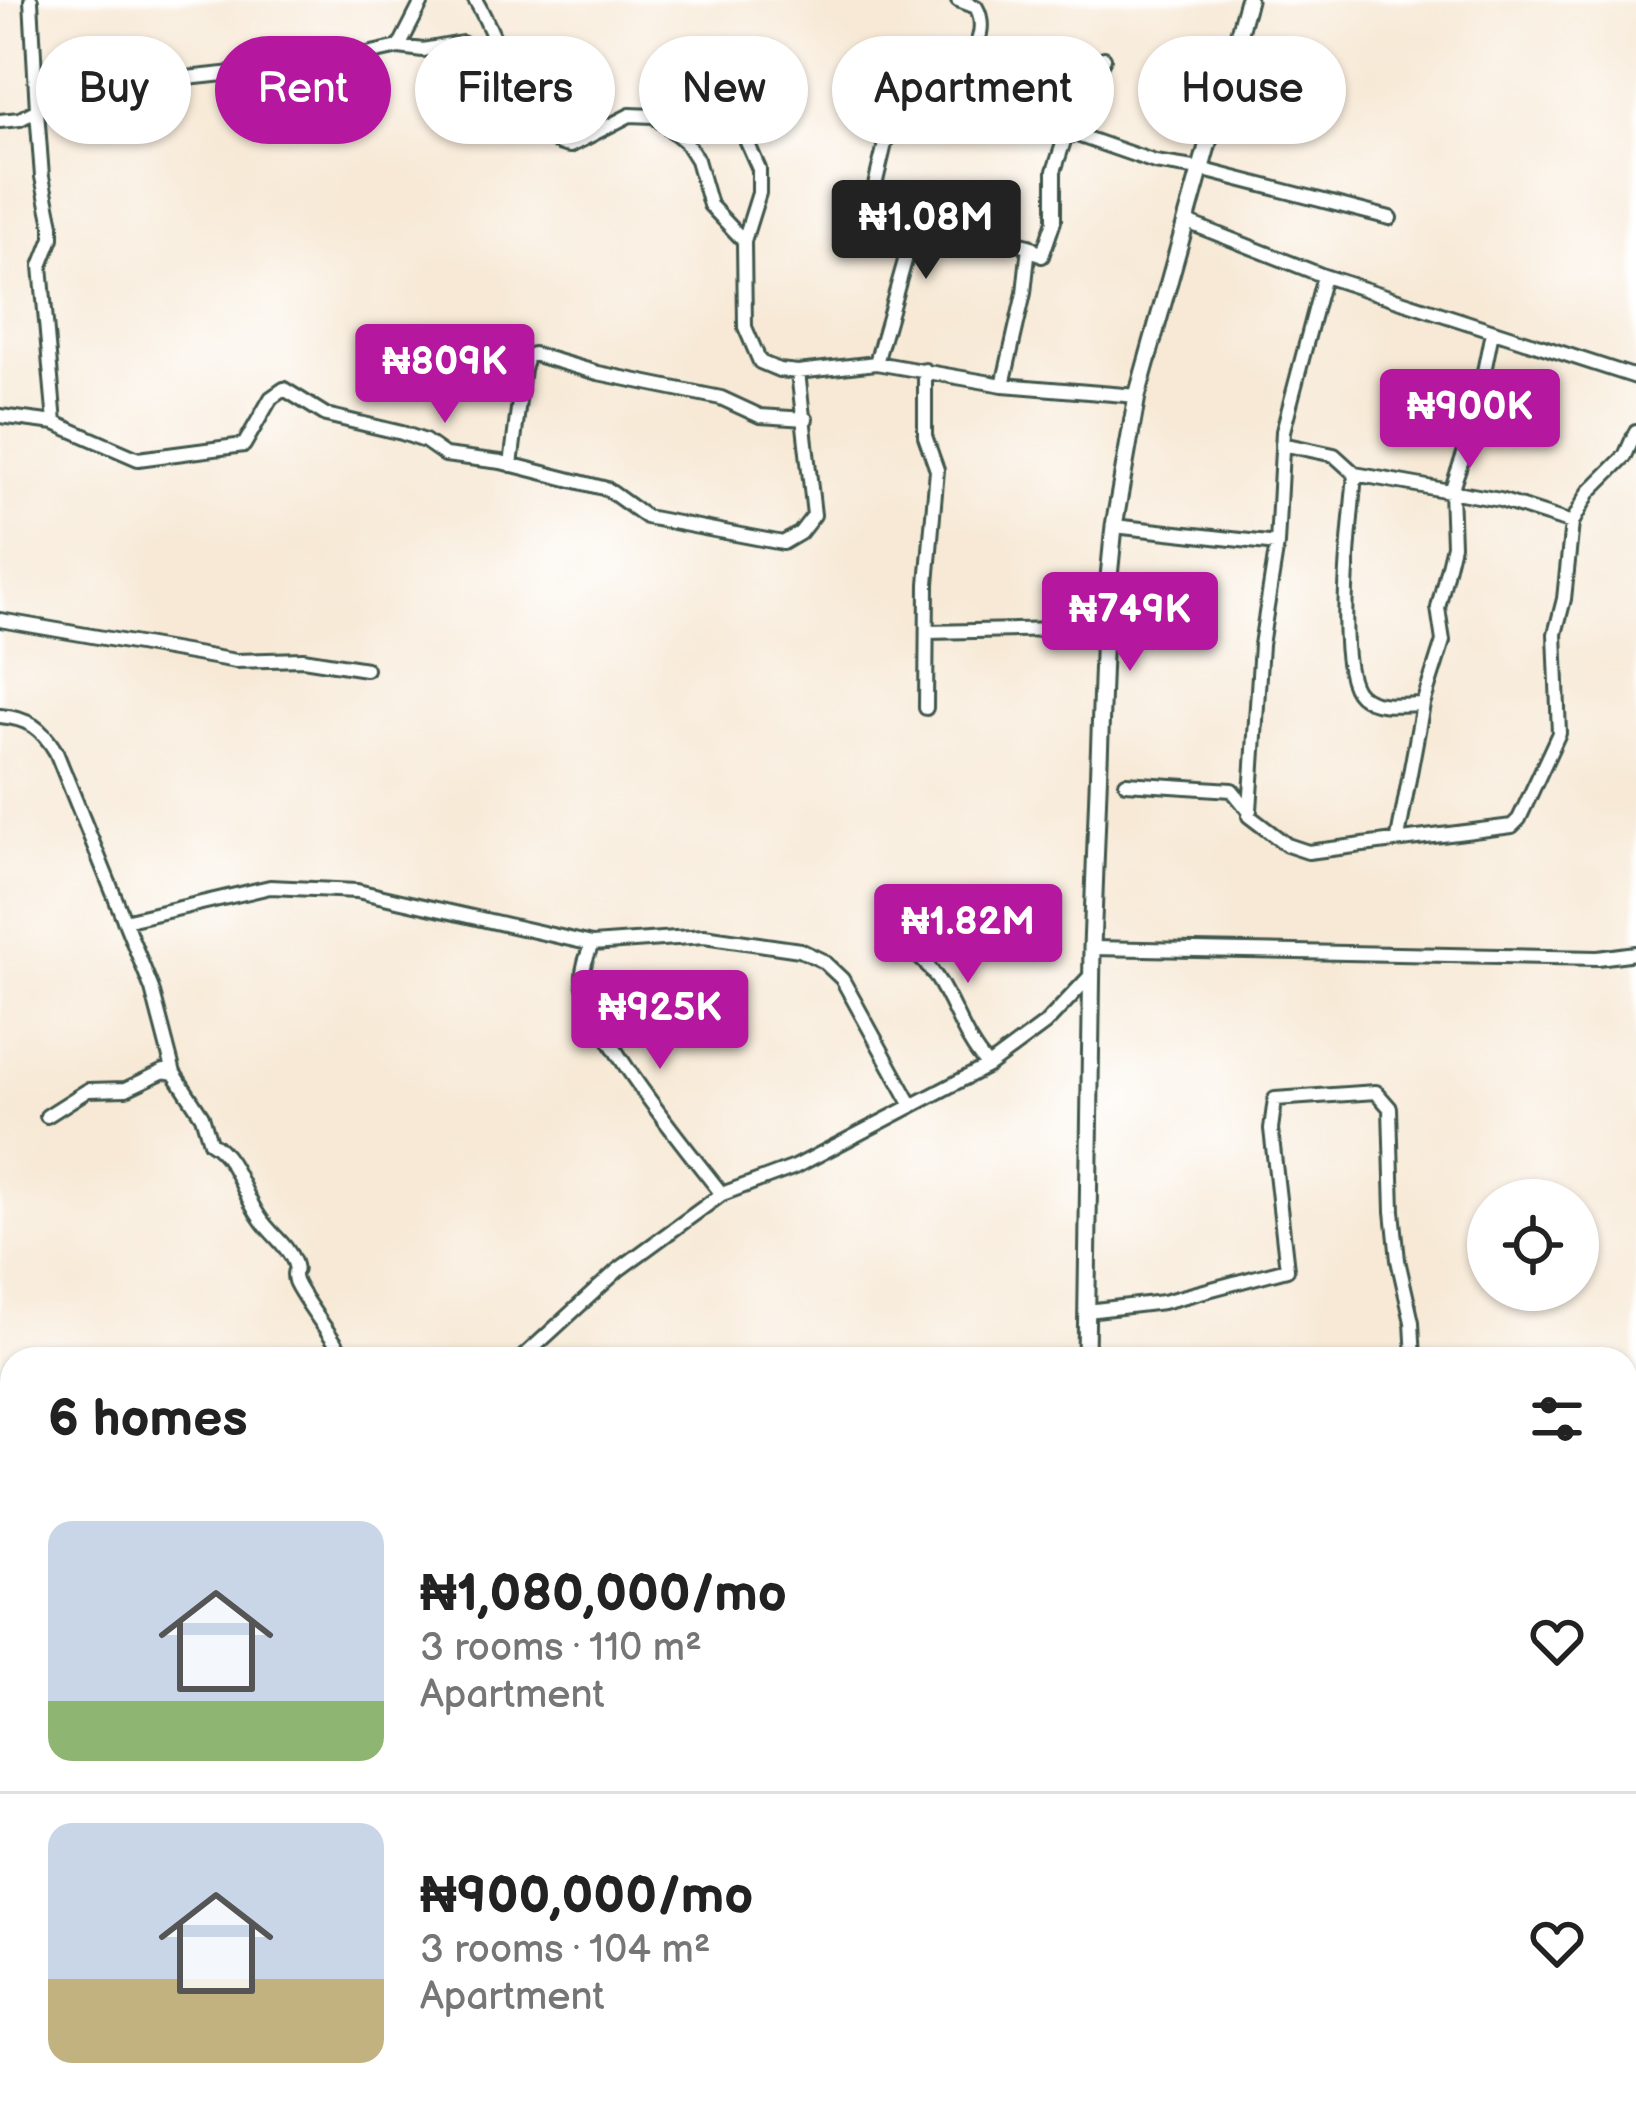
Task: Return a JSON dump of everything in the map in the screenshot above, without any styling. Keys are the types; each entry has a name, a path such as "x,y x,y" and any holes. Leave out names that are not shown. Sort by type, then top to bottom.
{"main road":[{"path":"1086,1347 1092,948 1104,628 1114,526 1136,396 1248,0"}],"street":[{"path":"31,0 36,67"},
{"path":"399,47 423,0"},
{"path":"475,0 495,36"},
{"path":"966,1 982,17 980,36"},
{"path":"191,78 326,63 399,47 415,49"},
{"path":"0,121 20,119 36,111"},
{"path":"615,123 630,115 653,116 666,123 697,160 710,205 744,241"},
{"path":"40,144 52,225 52,238 40,266 55,423"},
{"path":"748,144 759,169 759,194 744,241 745,327 760,362 798,372 876,363 1003,385 1136,396"},
{"path":"885,144 872,202 882,212 1029,246 1042,256 1054,221 1054,171 1063,144"},
{"path":"1100,144 1155,162 1200,169 1390,218"},
{"path":"876,363 908,260 914,221 907,216"},
{"path":"1186,222 1324,276 1636,377"},
{"path":"1003,385 1024,293 1029,246"},
{"path":"1324,276 1282,444 1277,544 1261,644 1249,816 1296,850 1504,829 1519,819 1559,733 1555,634 1572,523 1588,492 1625,456 1636,431"},
{"path":"1398,838 1423,704 1443,641 1438,608 1453,544 1450,491 1472,431 1492,332"},
{"path":"511,465 523,369 533,354 598,373 721,398 760,416 806,419"},
{"path":"926,370 925,436 937,470 927,584 926,708"},
{"path":"0,416 55,423 138,459 156,460 194,449 244,445 271,398 284,389 326,415 402,433 445,455 511,465 607,489 646,517 782,543 800,533 814,514 798,372"},
{"path":"1282,444 1334,455 1355,474 1500,500 1572,523"},
{"path":"1355,474 1346,669 1362,698 1377,704 1423,704"},
{"path":"1114,526 1277,544"},
{"path":"0,620 236,662 303,659 366,669"},
{"path":"928,632 1104,628"},
{"path":"0,716 32,722 56,752 152,989 174,1073 202,1116 210,1142 223,1150 263,1224 279,1238 294,1263 296,1282 338,1347"},
{"path":"1126,783 1223,787 1232,790 1250,811"},
{"path":"124,921 270,886 356,891 592,944 704,936 800,950 824,961 842,980 911,1104"},
{"path":"592,944 583,983 592,1008 647,1094 722,1194"},
{"path":"1092,948 1598,958 1636,953"},
{"path":"910,950 931,964 970,1047 988,1066"},
{"path":"534,1347 618,1270 722,1194 795,1167 988,1066 1046,1024 1093,973"},
{"path":"46,1116 88,1090 126,1089 164,1071 174,1073"},
{"path":"1087,1312 1163,1302 1287,1269 1271,1129 1276,1099 1376,1091 1390,1108 1393,1210 1413,1347"}]}
